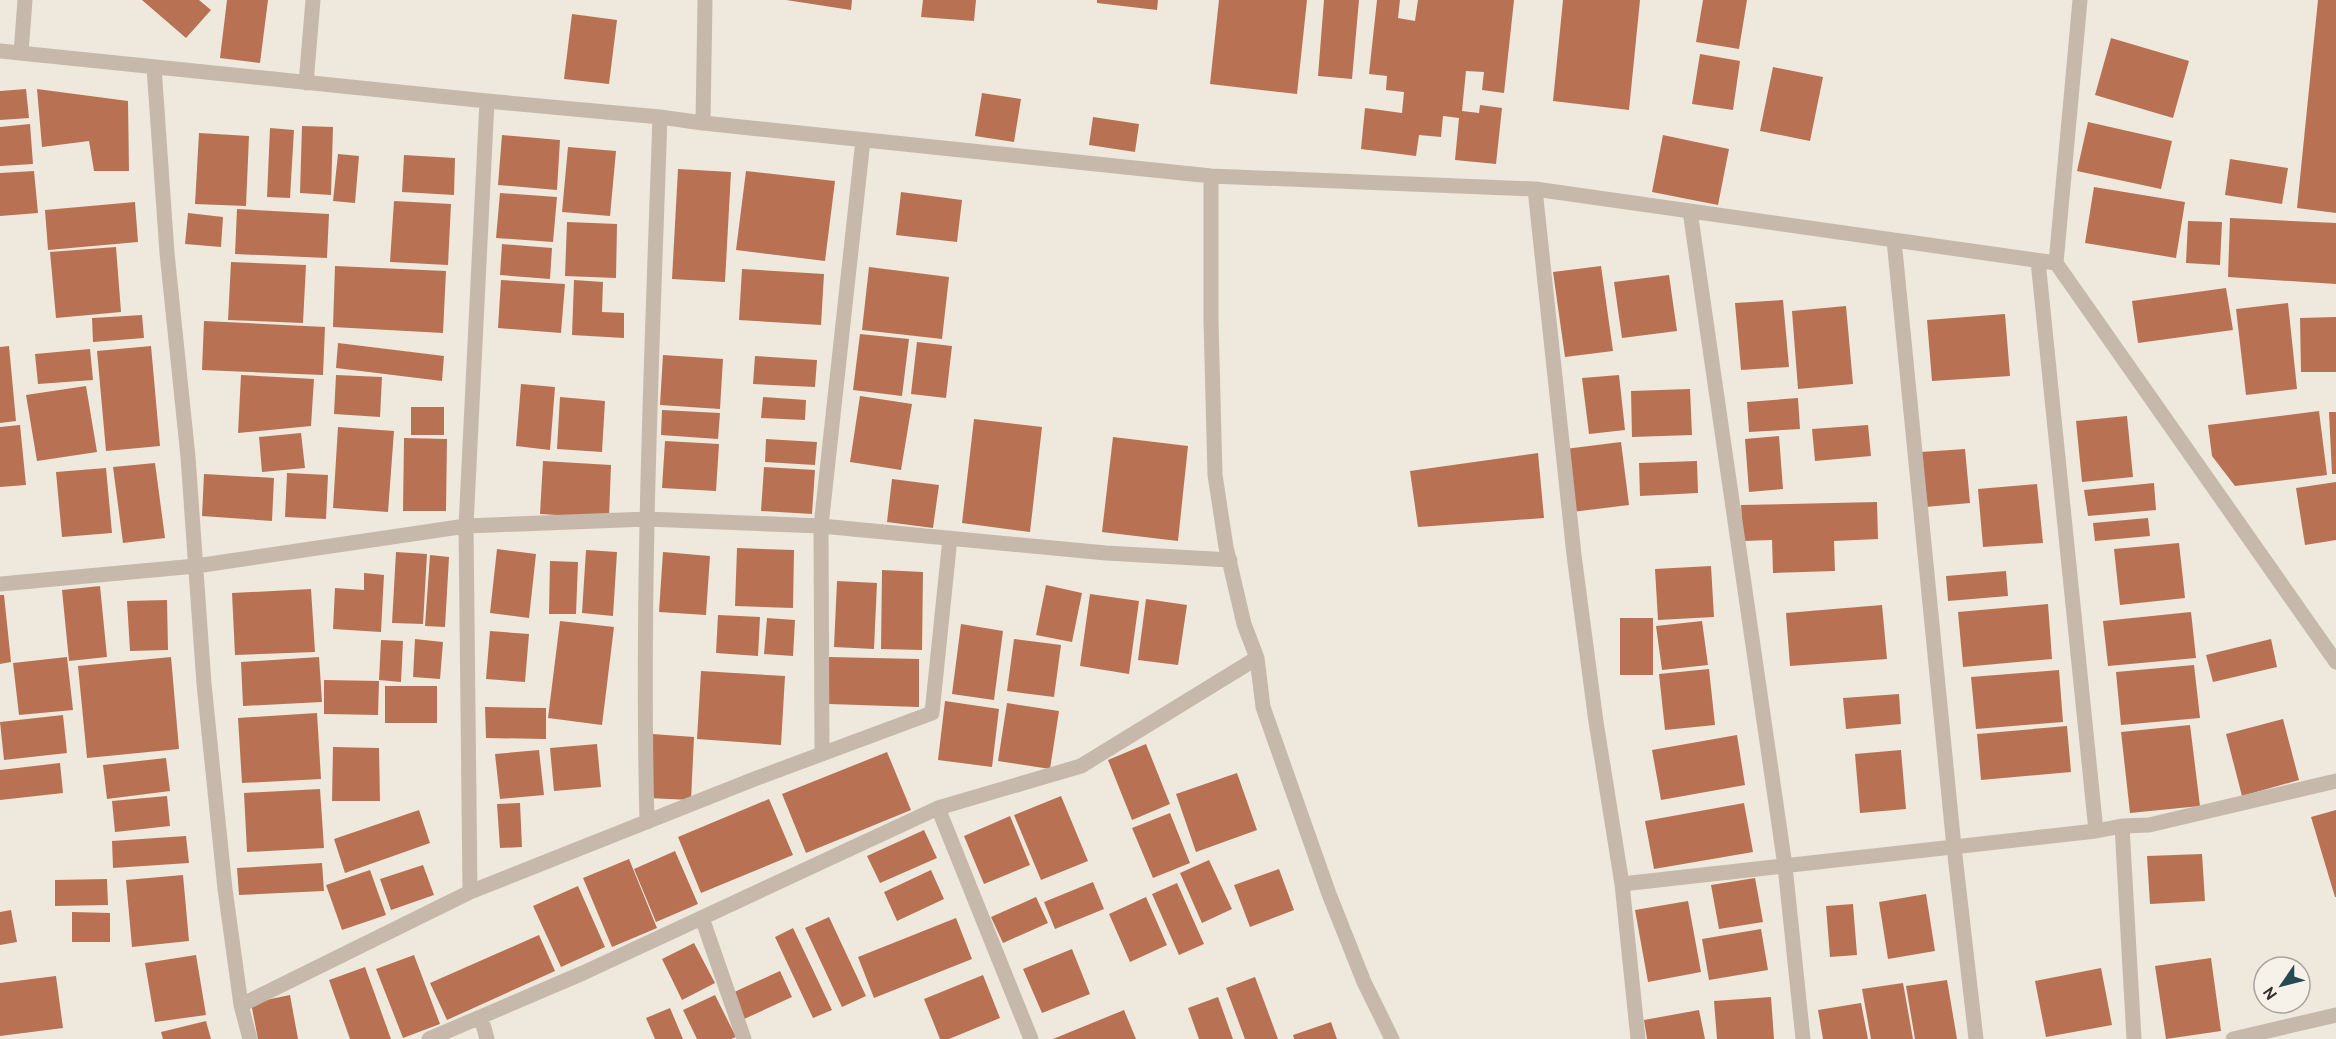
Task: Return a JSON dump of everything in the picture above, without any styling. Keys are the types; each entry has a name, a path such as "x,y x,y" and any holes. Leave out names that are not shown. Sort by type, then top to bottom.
{"street":[{"path":"21,53 25,0"},
{"path":"306,82 313,0"},
{"path":"703,123 705,0"},
{"path":"2080,0 2056,263 2336,662"},
{"path":"0,51 660,117 1211,176 1535,189 2056,263"},
{"path":"154,67 167,253 188,457 204,684 220,843 241,1005 250,1039"},
{"path":"470,892 466,526 487,101"},
{"path":"647,822 645,726 647,519 660,117"},
{"path":"822,754 821,525 863,140"},
{"path":"1211,176 1211,321 1215,475 1230,560 1244,624 1257,658 1263,707 1292,793 1364,982 1392,1039"},
{"path":"1535,189 1574,555 1596,722 1622,884 1638,1039"},
{"path":"1690,211 1785,866 1803,1039"},
{"path":"1894,240 1954,847 1976,1039"},
{"path":"2038,261 2096,831"},
{"path":"0,584 195,566 466,526 647,519 821,525 1106,553 1230,560"},
{"path":"241,1005 470,892 933,713 951,538"},
{"path":"429,1039 702,918 938,808 1081,766 1257,658"},
{"path":"1622,884 2096,831 2122,826 2149,825 2336,781"},
{"path":"938,808 1029,1038"},
{"path":"2122,826 2134,1039"},
{"path":"702,918 744,1039"},
{"path":"2233,1039 2336,1016"},
{"path":"481,1017 487,1039"}],"building":[{"path":"142,0 199,0 211,10 186,38"},
{"path":"227,0 268,0 260,63 220,58"},
{"path":"786,0 852,0 851,10"},
{"path":"923,0 976,0 974,21 921,17"},
{"path":"1097,0 1158,0 1157,10 1097,3"},
{"path":"1219,0 1307,0 1297,94 1210,84"},
{"path":"1324,0 1359,0 1352,79 1318,76"},
{"path":"1377,0 1400,0 1398,18 1415,21 1418,0 1514,0 1504,93 1482,90 1484,72 1466,71 1462,111 1479,113 1480,105 1502,108 1496,164 1455,160 1459,118 1443,116 1441,137 1419,135 1416,156 1361,149 1365,108 1402,113 1404,92 1386,90 1387,76 1369,74"},
{"path":"1563,0 1640,0 1629,110 1553,101"},
{"path":"1703,0 1747,0 1739,49 1696,42"},
{"path":"2318,0 2336,0 2336,213 2297,208"},
{"path":"572,14 617,20 609,84 564,79"},
{"path":"2111,38 2189,61 2173,118 2095,95"},
{"path":"1700,54 1740,61 1733,110 1692,104"},
{"path":"1773,67 1823,77 1810,141 1760,131"},
{"path":"26,89 29,118 0,120 0,91"},
{"path":"37,89 128,101 129,171 94,171 89,141 42,147"},
{"path":"982,93 1021,99 1014,142 975,136"},
{"path":"1093,117 1139,124 1135,152 1089,145"},
{"path":"2088,122 2172,141 2161,189 2077,171"},
{"path":"30,124 33,164 0,166 0,127"},
{"path":"302,126 333,127 331,195 300,193"},
{"path":"270,128 294,130 290,198 267,197"},
{"path":"199,133 249,136 246,206 195,204"},
{"path":"502,135 560,140 557,190 498,185"},
{"path":"1663,135 1729,149 1718,205 1652,192"},
{"path":"568,147 616,151 610,216 562,212"},
{"path":"338,154 359,156 355,203 333,201"},
{"path":"404,155 455,158 454,195 402,192"},
{"path":"2230,159 2288,168 2282,204 2225,195"},
{"path":"678,169 731,172 725,282 672,279"},
{"path":"34,171 38,213 0,216 0,173"},
{"path":"746,171 835,181 825,261 736,250"},
{"path":"2094,187 2185,202 2176,258 2085,243"},
{"path":"901,192 962,200 957,242 896,235"},
{"path":"500,193 557,197 553,242 496,238"},
{"path":"394,201 451,204 448,265 390,262"},
{"path":"135,202 138,242 48,250 45,210"},
{"path":"237,209 329,214 327,258 235,254"},
{"path":"188,213 223,217 221,247 185,244"},
{"path":"2230,218 2336,223 2336,284 2228,277"},
{"path":"2188,221 2222,222 2220,265 2186,263"},
{"path":"567,222 617,224 616,278 565,276"},
{"path":"502,244 552,248 550,279 500,275"},
{"path":"116,247 121,312 56,318 50,252"},
{"path":"231,262 306,265 303,323 228,320"},
{"path":"335,266 446,271 443,333 333,327"},
{"path":"1601,266 1613,351 1565,357 1553,272"},
{"path":"869,267 949,277 942,339 862,330"},
{"path":"742,269 824,274 821,325 739,320"},
{"path":"1669,275 1677,331 1622,338 1614,282"},
{"path":"501,280 565,284 561,333 498,328"},
{"path":"574,280 603,282 602,312 624,313 624,338 572,335"},
{"path":"2226,288 2233,330 2138,343 2132,301"},
{"path":"1783,300 1789,367 1741,370 1735,303"},
{"path":"2288,303 2297,389 2246,395 2236,309"},
{"path":"1846,306 1853,384 1798,389 1792,311"},
{"path":"2005,314 2010,376 1932,381 1927,320"},
{"path":"142,315 144,338 93,342 92,318"},
{"path":"2336,317 2336,372 2301,372 2300,318"},
{"path":"204,321 325,327 323,375 202,370"},
{"path":"860,334 909,339 902,396 853,390"},
{"path":"917,342 952,346 946,398 911,394"},
{"path":"338,343 444,356 442,381 336,368"},
{"path":"9,346 16,421 0,423 0,347"},
{"path":"151,346 160,446 106,451 97,351"},
{"path":"90,349 93,380 38,384 35,354"},
{"path":"663,355 723,359 720,409 660,405"},
{"path":"755,356 817,360 815,387 753,384"},
{"path":"241,375 314,379 311,426 238,433"},
{"path":"336,375 382,377 380,417 334,414"},
{"path":"1619,375 1625,430 1589,434 1582,378"},
{"path":"521,384 555,387 550,450 516,446"},
{"path":"86,386 97,452 37,461 26,395"},
{"path":"1690,389 1692,435 1632,437 1631,391"},
{"path":"860,396 912,404 901,470 850,462"},
{"path":"560,397 605,401 602,452 557,449"},
{"path":"763,397 806,400 805,420 761,418"},
{"path":"1798,398 1800,429 1749,432 1747,402"},
{"path":"411,407 444,407 444,435 411,435"},
{"path":"662,410 720,413 718,439 661,435"},
{"path":"2319,411 2327,475 2235,486 2212,456 2208,425"},
{"path":"2329,412 2336,412 2336,474 2332,474"},
{"path":"2127,416 2133,477 2082,482 2076,421"},
{"path":"974,419 1042,427 1030,532 962,523"},
{"path":"20,425 26,485 0,487 0,427"},
{"path":"1868,425 1871,456 1815,461 1812,429"},
{"path":"338,427 394,431 388,512 333,508"},
{"path":"301,433 305,468 262,472 259,437"},
{"path":"1779,436 1783,489 1749,492 1745,439"},
{"path":"1113,437 1188,446 1178,541 1102,532"},
{"path":"404,438 447,439 446,511 403,511"},
{"path":"766,439 817,442 815,465 765,462"},
{"path":"665,441 719,444 716,491 662,488"},
{"path":"1621,442 1629,505 1572,512 1565,449"},
{"path":"1965,449 1970,503 1925,507 1921,452"},
{"path":"1538,453 1544,518 1418,527 1410,471"},
{"path":"543,461 611,465 609,518 540,514"},
{"path":"1697,461 1698,493 1640,496 1639,463"},
{"path":"155,463 165,538 123,543 113,467"},
{"path":"764,467 815,470 812,514 761,511"},
{"path":"106,468 112,533 62,537 56,472"},
{"path":"287,473 328,475 326,519 285,517"},
{"path":"204,474 274,478 272,521 202,516"},
{"path":"892,479 939,485 933,528 887,522"},
{"path":"2336,482 2336,540 2305,545 2296,488"},
{"path":"2154,483 2156,510 2088,516 2084,490"},
{"path":"2037,484 2043,543 1983,547 1978,489"},
{"path":"1877,502 1878,539 1834,541 1835,571 1773,573 1772,540 1743,541 1741,505"},
{"path":"2148,518 2150,536 2095,541 2093,523"},
{"path":"2179,543 2185,598 2120,605 2114,549"},
{"path":"737,548 794,550 793,608 735,606"},
{"path":"497,549 536,554 529,618 490,613"},
{"path":"586,550 617,552 613,616 582,613"},
{"path":"396,552 427,554 423,624 392,623"},
{"path":"663,552 710,556 706,615 659,612"},
{"path":"430,555 449,557 445,627 425,626"},
{"path":"550,561 578,562 576,614 549,614"},
{"path":"1711,566 1714,617 1658,620 1655,569"},
{"path":"882,570 923,572 922,650 881,649"},
{"path":"2006,571 2008,596 1948,601 1946,576"},
{"path":"364,573 384,575 381,632 333,629 335,588 364,590"},
{"path":"837,581 877,583 874,649 834,647"},
{"path":"1046,585 1082,593 1072,642 1036,635"},
{"path":"100,586 107,657 69,661 62,590"},
{"path":"311,589 315,652 235,655 232,593"},
{"path":"1090,594 1139,601 1129,674 1080,666"},
{"path":"0,595 4,595 11,662 0,664"},
{"path":"1146,599 1187,605 1178,665 1138,660"},
{"path":"167,600 168,650 130,651 127,601"},
{"path":"2048,604 2052,659 1963,667 1958,612"},
{"path":"1882,605 1887,659 1790,666 1786,613"},
{"path":"2191,612 2196,658 2108,666 2103,621"},
{"path":"718,615 760,617 758,656 716,653"},
{"path":"767,618 795,620 793,656 764,654"},
{"path":"1620,618 1653,618 1653,675 1620,675"},
{"path":"560,621 614,627 602,725 548,718"},
{"path":"1702,621 1708,665 1662,670 1656,626"},
{"path":"961,624 1003,631 994,700 952,694"},
{"path":"490,631 529,634 525,682 486,679"},
{"path":"415,639 443,642 440,679 413,677"},
{"path":"1014,639 1061,645 1054,697 1007,691"},
{"path":"2271,639 2277,667 2213,682 2206,655"},
{"path":"381,640 403,641 401,682 379,680"},
{"path":"67,657 73,710 19,715 13,663"},
{"path":"171,657 179,749 87,758 78,666"},
{"path":"319,657 322,702 243,706 241,662"},
{"path":"829,657 919,659 919,707 829,704"},
{"path":"2194,665 2200,718 2121,725 2116,672"},
{"path":"1709,669 1715,725 1665,730 1659,674"},
{"path":"2059,670 2063,722 1976,729 1971,677"},
{"path":"701,671 785,676 781,745 697,739"},
{"path":"324,680 379,681 378,715 324,714"},
{"path":"385,686 437,686 437,723 385,723"},
{"path":"1899,694 1901,724 1846,729 1843,698"},
{"path":"945,701 999,709 992,767 938,760"},
{"path":"1007,703 1059,711 1050,769 998,761"},
{"path":"485,707 546,708 546,739 486,738"},
{"path":"317,713 321,779 242,783 238,718"},
{"path":"63,715 67,753 4,760 0,722"},
{"path":"2283,719 2299,780 2242,796 2226,734"},
{"path":"2190,725 2200,806 2130,813 2121,732"},
{"path":"2067,726 2071,772 1981,780 1977,734"},
{"path":"652,734 694,737 691,800 648,798"},
{"path":"1737,735 1745,785 1661,800 1652,750"},
{"path":"597,744 601,787 554,791 550,748"},
{"path":"1146,744 1170,804 1132,820 1108,760"},
{"path":"333,747 379,748 380,801 332,801"},
{"path":"539,750 544,795 500,799 495,754"},
{"path":"1901,750 1906,809 1860,813 1855,754"},
{"path":"887,752 911,810 806,853 782,794"},
{"path":"166,758 170,791 107,799 103,765"},
{"path":"60,763 63,793 0,800 0,770"},
{"path":"1237,773 1257,830 1196,852 1176,794"},
{"path":"320,789 324,848 247,852 244,793"},
{"path":"167,796 170,826 115,832 112,801"},
{"path":"1061,796 1088,861 1041,880 1014,815"},
{"path":"769,799 793,855 701,893 678,837"},
{"path":"520,803 522,847 500,848 497,804"},
{"path":"1744,803 1753,852 1654,869 1645,821"},
{"path":"419,810 430,843 345,873 334,839"},
{"path":"2336,810 2336,897 2335,897 2311,817"},
{"path":"1170,813 1190,863 1153,878 1132,828"},
{"path":"1010,816 1030,865 984,884 964,836"},
{"path":"924,830 937,858 880,883 867,856"},
{"path":"186,836 189,863 113,868 112,841"},
{"path":"675,851 698,904 656,922 634,869"},
{"path":"2202,854 2205,901 2150,904 2147,856"},
{"path":"629,859 657,928 612,947 583,878"},
{"path":"1209,860 1232,909 1202,923 1180,873"},
{"path":"322,863 324,891 239,895 237,868"},
{"path":"423,865 434,895 391,910 380,879"},
{"path":"1279,869 1294,910 1250,927 1234,885"},
{"path":"370,870 386,915 342,930 326,885"},
{"path":"931,870 944,899 897,921 884,892"},
{"path":"183,875 189,941 132,947 126,880"},
{"path":"1755,878 1763,922 1719,929 1711,885"},
{"path":"107,879 108,905 55,906 55,880"},
{"path":"1093,882 1104,909 1055,929 1044,902"},
{"path":"1177,883 1204,944 1179,955 1152,894"},
{"path":"578,886 605,947 561,967 533,906"},
{"path":"1926,894 1935,951 1888,959 1879,902"},
{"path":"1036,897 1048,923 1003,943 991,917"},
{"path":"1146,897 1167,945 1130,962 1109,914"},
{"path":"1688,901 1701,972 1648,982 1635,910"},
{"path":"1853,904 1857,955 1830,957 1826,906"},
{"path":"11,910 17,942 0,945 0,912"},
{"path":"72,912 110,913 110,942 72,942"},
{"path":"829,917 866,996 842,1007 805,928"},
{"path":"956,918 972,959 874,998 858,957"},
{"path":"793,928 832,1010 813,1018 775,937"},
{"path":"1761,929 1768,970 1709,980 1702,939"},
{"path":"539,935 555,971 447,1020 430,983"},
{"path":"694,943 715,983 682,1000 662,959"},
{"path":"1072,949 1090,994 1042,1013 1023,969"},
{"path":"196,955 206,1015 155,1022 145,963"},
{"path":"414,955 440,1024 403,1038 376,969"},
{"path":"2211,958 2221,1031 2166,1039 2155,966"},
{"path":"365,967 391,1039 350,1039 329,980"},
{"path":"2101,968 2112,1025 2046,1037 2035,981"},
{"path":"780,971 792,997 742,1020 730,994"},
{"path":"983,975 1000,1018 949,1039 940,1039 924,999"},
{"path":"56,976 63,1028 0,1036 0,983"},
{"path":"1255,977 1278,1039 1245,1039 1226,988"},
{"path":"1947,980 1957,1039 1915,1039 1906,986"},
{"path":"1903,983 1913,1039 1871,1039 1862,989"},
{"path":"290,995 298,1039 258,1039 251,1003"},
{"path":"715,995 736,1037 697,1039 683,1010"},
{"path":"1218,997 1233,1039 1199,1039 1188,1008"},
{"path":"1771,997 1774,1039 1717,1039 1714,1001"},
{"path":"1861,1003 1868,1039 1823,1039 1818,1010"},
{"path":"670,1008 683,1039 655,1039 646,1018"},
{"path":"1124,1010 1136,1039 1053,1039"},
{"path":"1699,1010 1705,1039 1647,1039 1644,1020"},
{"path":"206,1021 211,1039 163,1039 161,1032"},
{"path":"1331,1022 1337,1039 1294,1039 1293,1035"}]}
